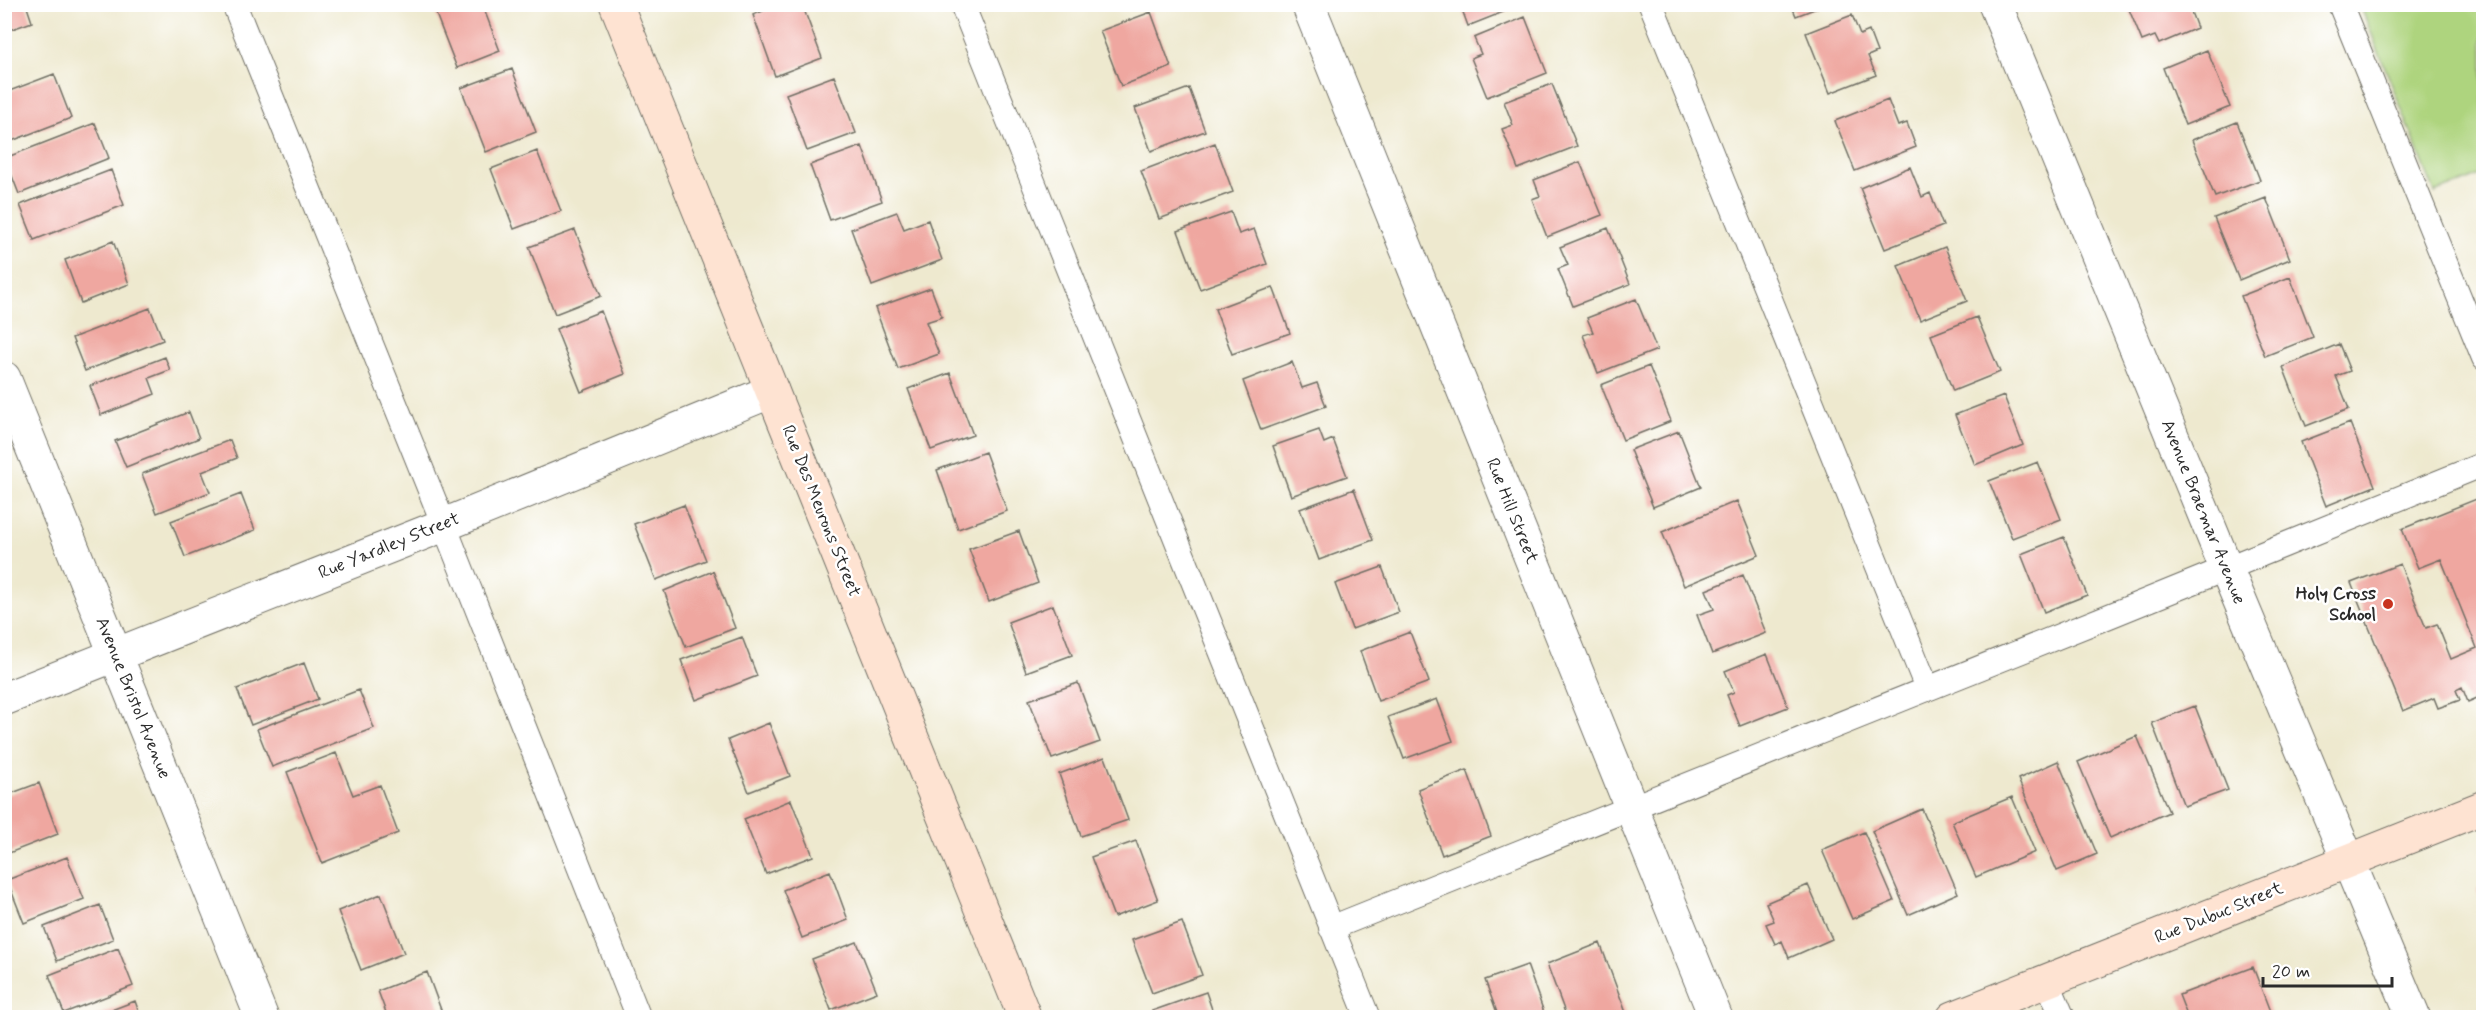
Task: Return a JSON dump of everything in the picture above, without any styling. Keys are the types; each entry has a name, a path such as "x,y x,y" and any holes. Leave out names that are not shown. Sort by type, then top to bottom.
{"street":[{"name":"Rue Des Meurons Street","path":"616,4 1025,1017"},
{"name":"Rue Hill Street","path":"1308,4 1716,1017"},
{"name":"Avenue Braemar Avenue","path":"1995,4 2226,570 2415,1017"},
{"name":"Avenue Bristol Avenue","path":"4,378 262,1017"},
{"name":"Rue Yardley Street","path":"4,699 444,525 772,391"},
{"name":"Rue Dubuc Street","path":"1953,1017 2484,807"}],"lane":[{"path":"234,4 639,1017"},
{"path":"962,4 1368,1017"},
{"path":"1651,4 1927,688"},
{"path":"2340,4 2484,358"},
{"path":"1331,928 1630,805 2226,570 2484,464"},
{"path":"2048,981 2062,1017"}],"green space":[{"path":"2360,5 2483,5 2483,174 2435,193"}],"building":[{"path":"4,4 26,4 32,22 4,32"},
{"path":"432,4 482,4 500,51 457,68"},
{"path":"780,4 802,4 822,58 775,76 753,15"},
{"path":"1460,4 1521,4 1521,5 1468,26"},
{"path":"1791,4 1825,4 1825,5 1796,16"},
{"path":"2135,4 2188,4 2197,28 2159,44 2155,36 2142,41 2128,7"},
{"path":"1151,12 1171,67 1121,86 1100,31"},
{"path":"1852,15 1860,35 1869,31 1877,52 1868,56 1876,75 1830,93 1806,33"},
{"path":"1525,17 1547,73 1487,97 1471,58 1481,54 1474,38"},
{"path":"2207,50 2230,107 2185,125 2163,68"},
{"path":"512,69 536,132 486,152 461,88"},
{"path":"54,74 71,118 9,142 4,131 4,93"},
{"path":"834,76 856,133 807,151 786,94"},
{"path":"1552,84 1577,146 1518,169 1502,129 1513,125 1504,102"},
{"path":"1189,88 1205,131 1151,151 1135,108"},
{"path":"1888,100 1898,126 1907,123 1916,147 1855,171 1835,121"},
{"path":"2237,122 2260,180 2215,197 2192,140"},
{"path":"95,123 109,158 19,194 5,158"},
{"path":"1215,143 1233,192 1159,219 1141,171"},
{"path":"862,146 882,201 830,220 810,165"},
{"path":"537,151 561,211 514,229 491,169"},
{"path":"1580,162 1602,215 1547,237 1532,199 1540,196 1534,180"},
{"path":"1910,167 1922,197 1930,193 1943,226 1885,249 1860,188"},
{"path":"111,170 124,205 34,240 20,205"},
{"path":"2266,198 2290,259 2239,280 2214,218"},
{"path":"897,212 904,229 928,220 942,260 872,286 851,229"},
{"path":"1231,212 1239,234 1254,229 1267,264 1200,289 1178,231"},
{"path":"1608,228 1630,284 1573,306 1558,269 1568,265 1560,247"},
{"path":"575,230 601,296 555,314 529,247"},
{"path":"113,241 129,284 81,303 65,260"},
{"path":"1945,247 1967,301 1920,320 1898,266"},
{"path":"2290,277 2313,337 2265,356 2241,296"},
{"path":"1273,287 1290,333 1232,354 1215,309"},
{"path":"931,288 942,317 926,322 939,354 898,369 875,308"},
{"path":"1636,299 1657,350 1598,373 1583,335 1593,332 1587,318"},
{"path":"150,308 163,340 85,371 72,338"},
{"path":"601,311 625,374 581,392 556,329"},
{"path":"1977,317 2000,372 1953,391 1931,335"},
{"path":"2339,344 2350,371 2336,376 2349,409 2306,426 2283,367"},
{"path":"165,357 170,370 149,378 155,394 101,415 90,386"},
{"path":"1292,362 1302,388 1317,383 1326,406 1261,430 1243,381"},
{"path":"1649,366 1671,421 1623,440 1601,385"},
{"path":"950,373 973,435 931,450 908,389"},
{"path":"2004,396 2023,445 1975,465 1955,415"},
{"path":"189,412 199,438 126,467 115,441"},
{"path":"2350,423 2375,486 2326,506 2301,442"},
{"path":"1319,430 1324,443 1333,439 1347,476 1291,496 1273,446"},
{"path":"1679,431 1701,487 1653,507 1630,450"},
{"path":"230,440 237,458 202,472 210,492 157,513 142,474"},
{"path":"985,452 1007,511 958,529 937,470"},
{"path":"2038,462 2061,519 2012,538 1989,481"},
{"path":"1354,489 1373,540 1319,560 1300,509"},
{"path":"241,494 255,530 185,557 171,521"},
{"name":"Holy Cross School","path":"2484,496 2484,695 2468,702 2462,687 2456,690 2460,700 2438,708 2434,698 2403,711 2351,583 2400,564 2426,628 2437,624 2451,659 2477,648 2441,559 2418,568 2402,529"},
{"path":"1737,501 1759,555 1684,586 1662,532"},
{"path":"684,505 706,560 656,580 634,524"},
{"path":"1019,531 1038,583 989,602 969,549"},
{"path":"2064,537 2087,595 2044,612 2021,554"},
{"path":"1382,567 1399,612 1352,629 1335,584"},
{"path":"713,571 735,628 686,647 664,591"},
{"path":"1743,575 1766,633 1712,654 1697,615 1714,609 1706,590"},
{"path":"1053,605 1072,655 1026,672 1008,622"},
{"path":"1410,632 1429,682 1378,701 1360,651"},
{"path":"742,637 757,676 696,700 681,660"},
{"path":"1767,654 1788,707 1740,726 1727,695 1734,692 1725,671"},
{"path":"304,663 318,699 251,725 237,689"},
{"path":"1078,683 1100,742 1052,759 1029,700"},
{"path":"359,690 374,728 272,767 257,729"},
{"path":"1437,699 1453,741 1404,759 1388,717"},
{"path":"2195,706 2228,790 2184,806 2152,723"},
{"path":"769,723 790,776 749,792 728,740"},
{"path":"2137,736 2169,812 2110,838 2078,762"},
{"path":"336,753 353,795 380,785 398,833 322,863 287,772"},
{"path":"1105,757 1128,820 1081,836 1059,774"},
{"path":"2058,761 2097,854 2057,871 2018,779"},
{"path":"1467,770 1491,836 1442,855 1418,789"},
{"path":"39,783 58,834 4,855 4,796"},
{"path":"2012,797 2035,852 1976,877 1952,822"},
{"path":"791,800 813,856 766,874 744,819"},
{"path":"1922,809 1958,893 1908,915 1872,831"},
{"path":"1864,832 1894,901 1852,919 1822,850"},
{"path":"1136,841 1158,900 1114,917 1091,857"},
{"path":"67,857 84,899 24,923 7,880"},
{"path":"830,871 848,920 802,938 783,890"},
{"path":"1808,885 1832,939 1789,958 1782,941 1775,944 1766,924 1774,921 1766,903"},
{"path":"2484,887 2484,906 2483,906 2477,890"},
{"path":"381,894 404,953 361,970 338,911"},
{"path":"100,905 113,939 57,961 44,927"},
{"path":"1182,922 1202,975 1152,993 1132,940"},
{"path":"857,942 877,992 831,1010 812,959"},
{"path":"1600,943 1628,1018 1567,1018 1547,964"},
{"path":"118,948 133,986 64,1013 49,975"},
{"path":"1527,965 1546,1018 1499,1018 1485,980"},
{"path":"2253,967 2271,1014 2262,1018 2188,1018 2179,995"},
{"path":"427,972 444,1018 388,1018 378,991"},
{"path":"1206,992 1215,1018 1155,1018 1152,1011"},
{"path":"135,1001 141,1018 93,1018 93,1017"}],"place":[{"name":"Holy Cross School","path":"2388,604"}]}
